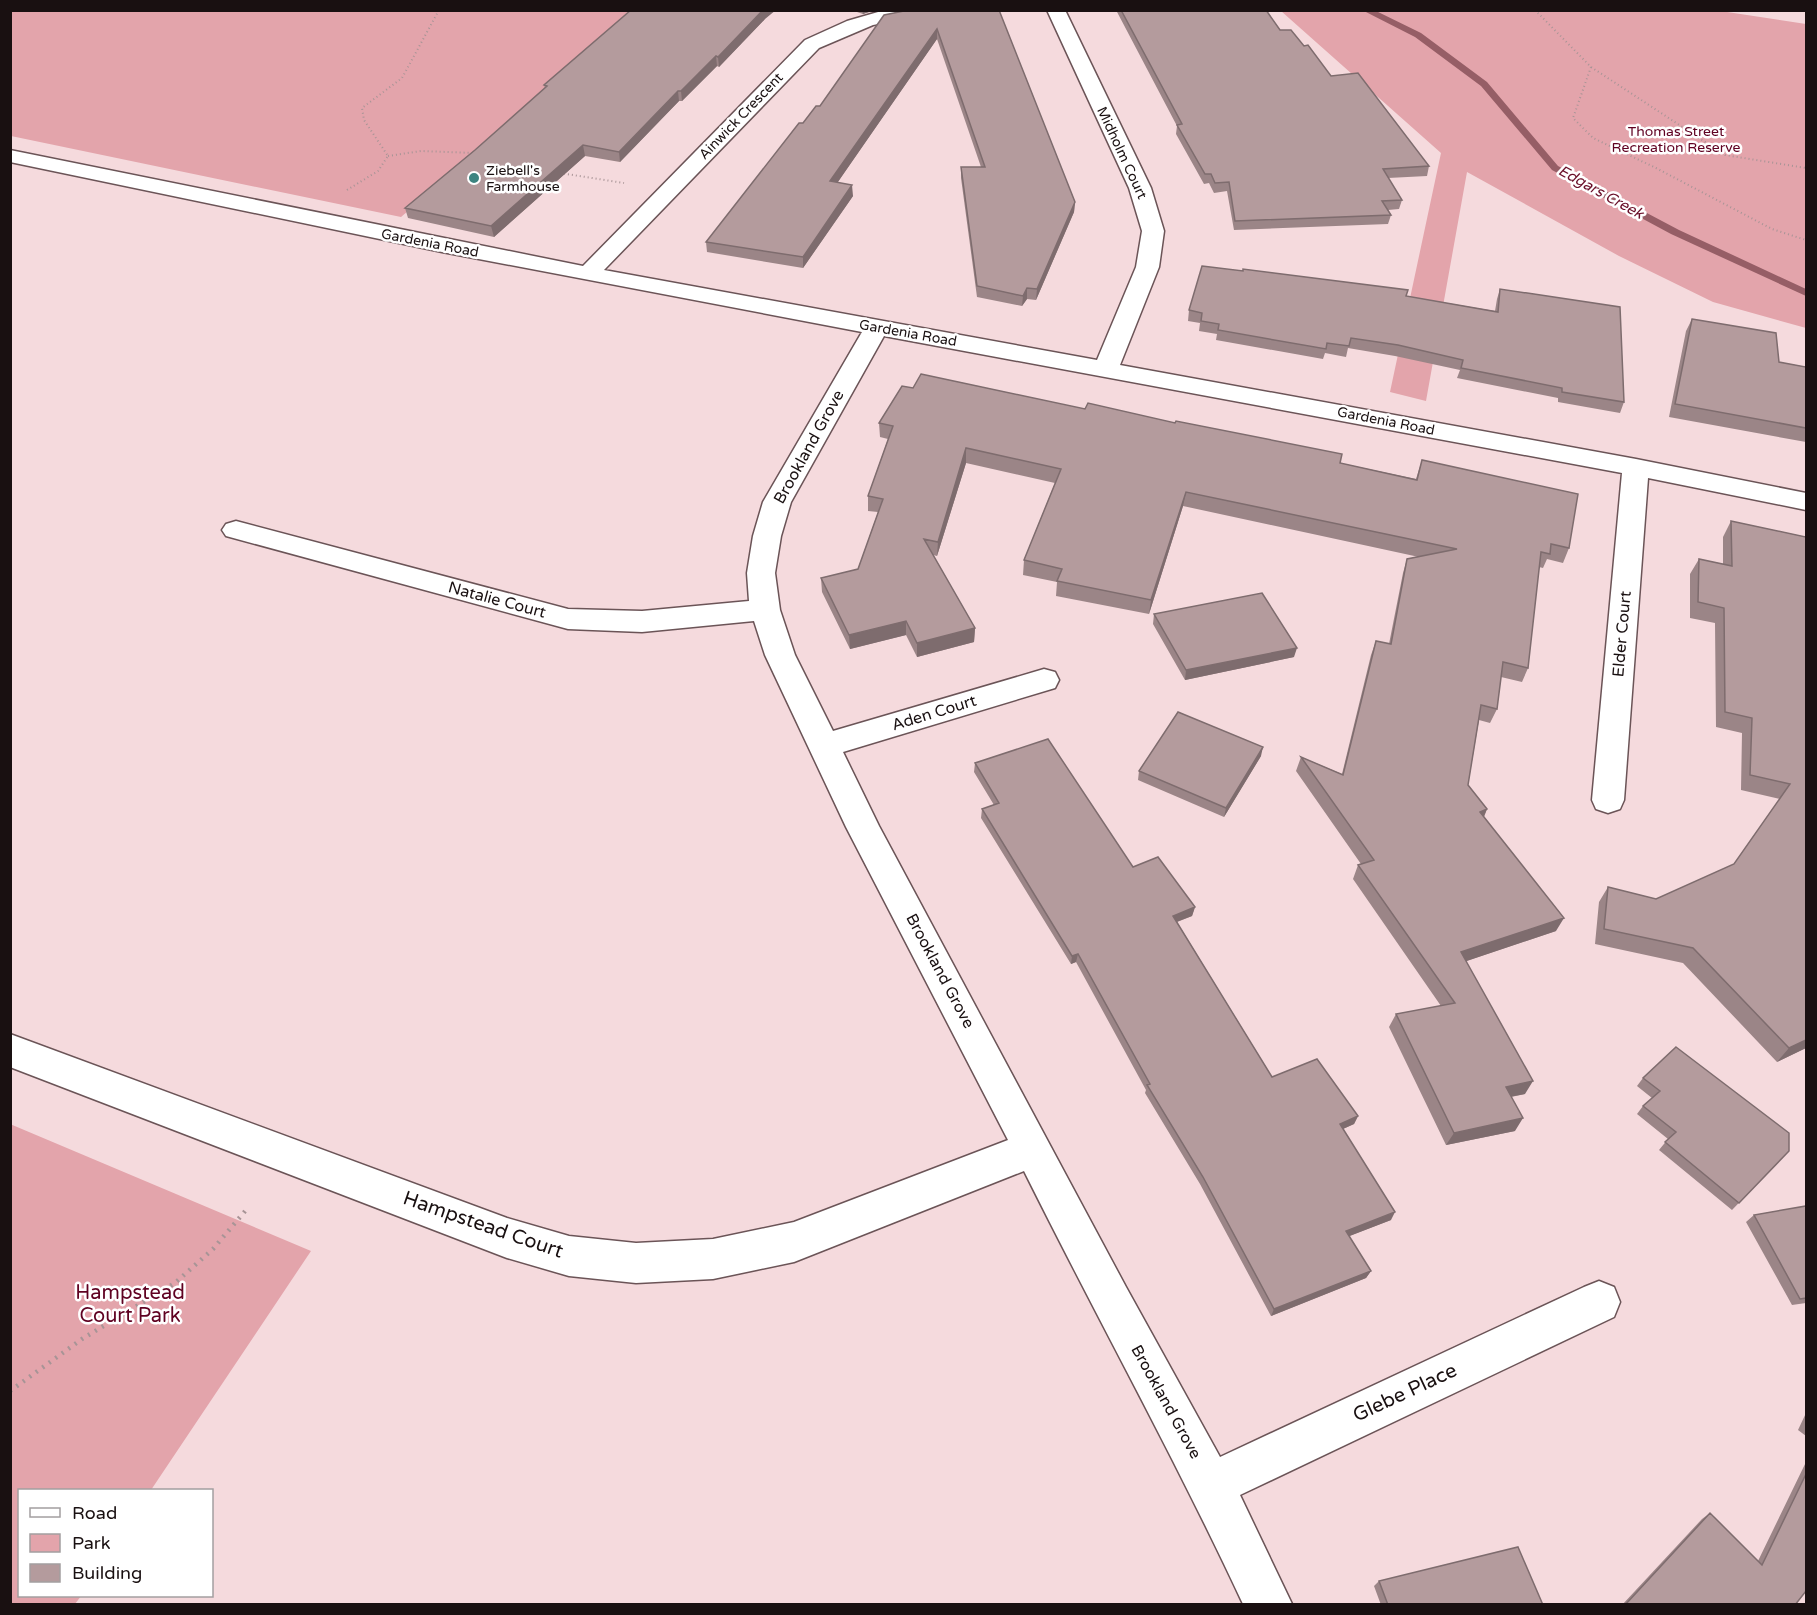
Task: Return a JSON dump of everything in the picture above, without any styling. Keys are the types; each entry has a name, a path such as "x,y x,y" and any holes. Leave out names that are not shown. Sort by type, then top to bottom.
{"street":[{"name":"Ainwick Crescent","path":"588,274 812,45 853,25 880,17 926,10"},
{"name":"Midholm Court","path":"1056,10 1140,188 1149,212 1153,236 1150,259 1106,368"},
{"name":"Gardenia Road","path":"10,156 309,219 588,274 1106,368 1806,501"},
{"name":"Brookland Grove","path":"877,327 777,502 767,536 761,573 765,610 780,655 863,827 1034,1149 1111,1302 1211,1485 1269,1605"},
{"name":"Elder Court","path":"1608,800 1636,467"},
{"name":"Natalie Court","path":"236,530 512,604 588,622 636,622 765,610"},
{"name":"Aden Court","path":"823,746 1044,680"},
{"name":"Hampstead Court","path":"10,1050 507,1238 569,1256 636,1263 713,1259 794,1242 1034,1149"},
{"name":"Glebe Place","path":"1211,1485 1599,1302"}],"path":[{"path":"388,156 364,120 362,108 402,78 439,10"},
{"path":"1535,10 1591,67 1725,155 1806,168"},
{"path":"1591,67 1573,118 1593,138 1656,168 1772,229 1806,240"},
{"path":"388,156 440,151 480,154"},
{"path":"309,219 344,192 378,171 388,156"},
{"path":"555,171 629,184"},
{"path":"10,1391 82,1338 175,1283 213,1249 246,1210"}],"green space":[{"name":"Thomas Street Recreation Reserve","path":"1714,10 1806,24 1806,328 1713,302 1619,256 1467,172 1426,401 1390,392 1441,153 1281,11"},
{"path":"10,11 641,11 401,217 11,136"},
{"name":"Hampstead Court Park","path":"10,1124 311,1251 152,1489 18,1489 18,1597 80,1597 75,1604 11,1604"}],"building":[{"path":"631,10 763,10 718,57 716,56 681,91 678,91 619,152 583,145 491,226 405,208 475,150 547,86 544,85"},
{"path":"909,10 999,10 1075,202 1037,289 1027,288 1023,296 977,286 961,167 985,167 937,29 830,181 852,185 803,257 706,242 799,123 803,123 816,106 820,106 884,15"},
{"path":"1121,10 1266,10 1280,30 1291,30 1304,46 1308,45 1331,76 1358,73 1429,166 1383,169 1402,200 1382,201 1391,215 1235,221 1229,182 1215,183 1211,174 1205,174 1177,125 1182,124"},
{"path":"1202,266 1408,290 1406,296 1498,312 1500,289 1620,307 1624,402 1562,392 1562,388 1461,368 1463,360 1398,345 1351,338 1349,346 1327,343 1326,349 1218,330 1219,324 1201,321 1202,313 1189,310"},
{"path":"1692,319 1776,333 1779,362 1806,367 1806,428 1675,404"},
{"path":"921,374 1085,409 1088,403 1175,423 1176,421 1342,454 1340,463 1417,480 1422,460 1578,494 1569,548 1551,544 1550,554 1541,552 1528,668 1503,662 1497,709 1481,705 1468,785 1487,809 1480,812 1564,918 1461,952 1533,1081 1506,1087 1523,1118 1454,1133 1396,1014 1455,1003 1358,865 1374,860 1301,757 1343,775 1376,641 1391,644 1407,559 1457,549 1186,492 1151,600 1057,581 1062,569 1024,560 1061,469 966,448 938,542 924,539 975,628 917,643 906,621 849,635 821,578 858,569 883,499 868,496 893,426 879,423 902,386 913,388"},
{"path":"1731,521 1806,537 1806,1040 1789,1048 1693,948 1604,929 1608,887 1656,899 1734,864 1790,784 1750,775 1752,718 1725,712 1724,608 1698,602 1699,559 1732,566"},
{"path":"1262,593 1297,648 1186,670 1154,614"},
{"path":"1178,712 1263,747 1226,808 1139,771"},
{"path":"1048,739 1133,867 1158,857 1195,907 1173,916 1272,1077 1317,1059 1358,1116 1340,1124 1395,1212 1346,1231 1371,1271 1274,1309 1203,1177 1147,1085 1150,1084 1078,954 1072,956 982,809 999,803 975,763"},
{"path":"1676,1047 1789,1133 1789,1151 1739,1203 1665,1142 1676,1132 1643,1106 1660,1091 1643,1078"},
{"path":"1806,1206 1806,1298 1800,1299 1754,1215"},
{"path":"1806,1474 1806,1591 1795,1605 1625,1605 1710,1513 1762,1565"},
{"path":"1518,1547 1543,1605 1388,1605 1379,1581"}],"waterway":[{"name":"Edgars Creek","path":"1366,10 1418,35 1484,84 1555,168 1675,232 1806,293"}],"place":[{"name":"Ziebell's Farmhouse","path":"474,178"}]}
